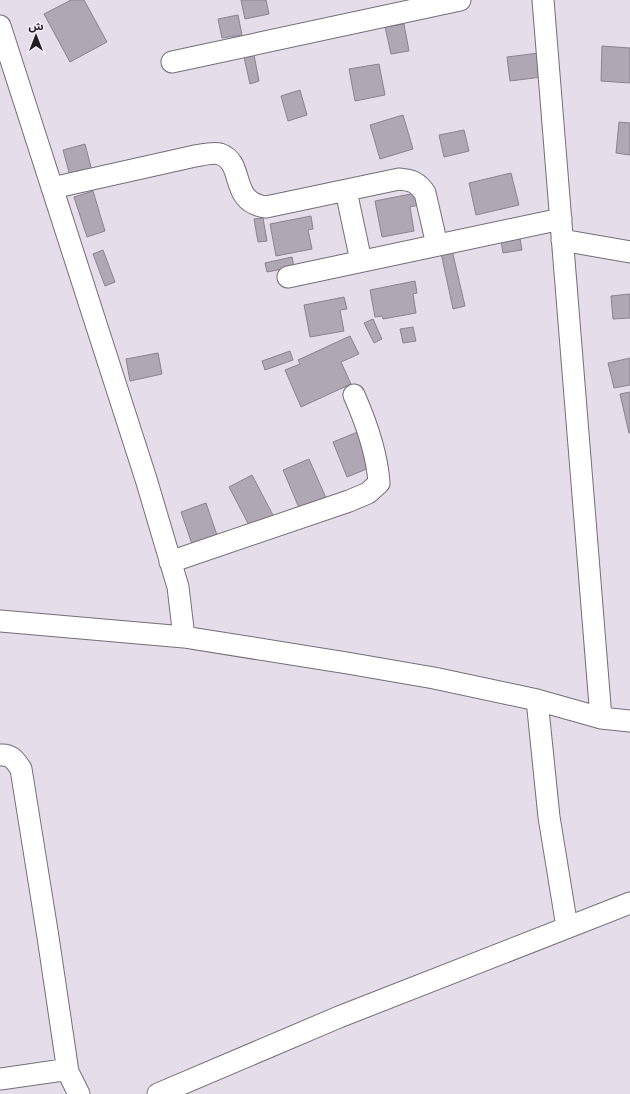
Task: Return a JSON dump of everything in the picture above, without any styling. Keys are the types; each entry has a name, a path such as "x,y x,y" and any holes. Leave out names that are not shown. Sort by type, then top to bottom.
{"street":[{"path":"172,62 460,0"},
{"path":"543,0 601,718"},
{"path":"0,26 146,479 178,587 184,638"},
{"path":"52,188 195,156 218,154 225,157 231,163 242,194 255,206 266,208 400,179 411,180 420,185 428,205 437,246"},
{"path":"346,191 361,262"},
{"path":"288,277 560,220"},
{"path":"562,240 630,252"},
{"path":"170,562 349,501 375,488 379,484 377,468 369,434 354,395"},
{"path":"0,621 184,638 434,678 537,700 601,718 630,721"},
{"path":"537,700 549,818 567,927"},
{"path":"0,755 7,754 14,759 21,769 68,1072 79,1094"},
{"path":"158,1094 339,1017 630,903"},
{"path":"0,1078 57,1070 68,1072"}],"building":[{"path":"71,0 84,0 107,42 70,62 44,14"},
{"path":"241,0 266,0 269,14 245,19"},
{"path":"238,15 242,35 222,38 218,19"},
{"path":"404,24 409,51 391,54 385,27"},
{"path":"602,46 630,48 630,83 601,81"},
{"path":"539,53 542,77 510,81 507,57"},
{"path":"254,55 259,81 250,84 244,57"},
{"path":"379,64 385,95 355,101 349,69"},
{"path":"300,90 307,115 288,121 281,96"},
{"path":"403,115 413,149 380,159 370,125"},
{"path":"619,122 630,123 630,155 616,153"},
{"path":"464,130 469,151 444,157 439,135"},
{"path":"85,144 92,171 70,176 63,150"},
{"path":"511,173 519,205 476,215 469,183"},
{"path":"93,191 105,231 87,237 74,197"},
{"path":"421,192 423,204 410,207 414,231 382,237 375,201"},
{"path":"311,216 313,229 308,230 312,249 276,256 270,224"},
{"path":"263,218 267,241 258,242 254,219"},
{"path":"520,238 522,250 503,253 501,241"},
{"path":"103,250 115,282 105,286 93,254"},
{"path":"452,250 465,306 453,309 441,253"},
{"path":"292,257 294,267 267,272 265,263"},
{"path":"415,281 417,293 413,294 416,313 383,319 382,316 375,317 370,290"},
{"path":"630,294 630,318 613,319 611,296"},
{"path":"344,297 347,309 340,310 344,331 310,337 304,305"},
{"path":"373,319 382,339 374,343 364,323"},
{"path":"413,327 416,341 403,343 400,329"},
{"path":"350,336 359,354 341,362 351,384 301,407 285,370 300,364 298,360"},
{"path":"290,351 293,360 265,370 262,361"},
{"path":"158,353 162,374 130,381 126,359"},
{"path":"630,358 630,385 614,388 608,363"},
{"path":"630,392 630,433 629,433 620,394"},
{"path":"360,431 374,466 347,477 333,442"},
{"path":"309,459 326,498 300,510 283,470"},
{"path":"252,475 274,517 251,529 229,487"},
{"path":"206,503 218,538 193,547 181,512"}]}
